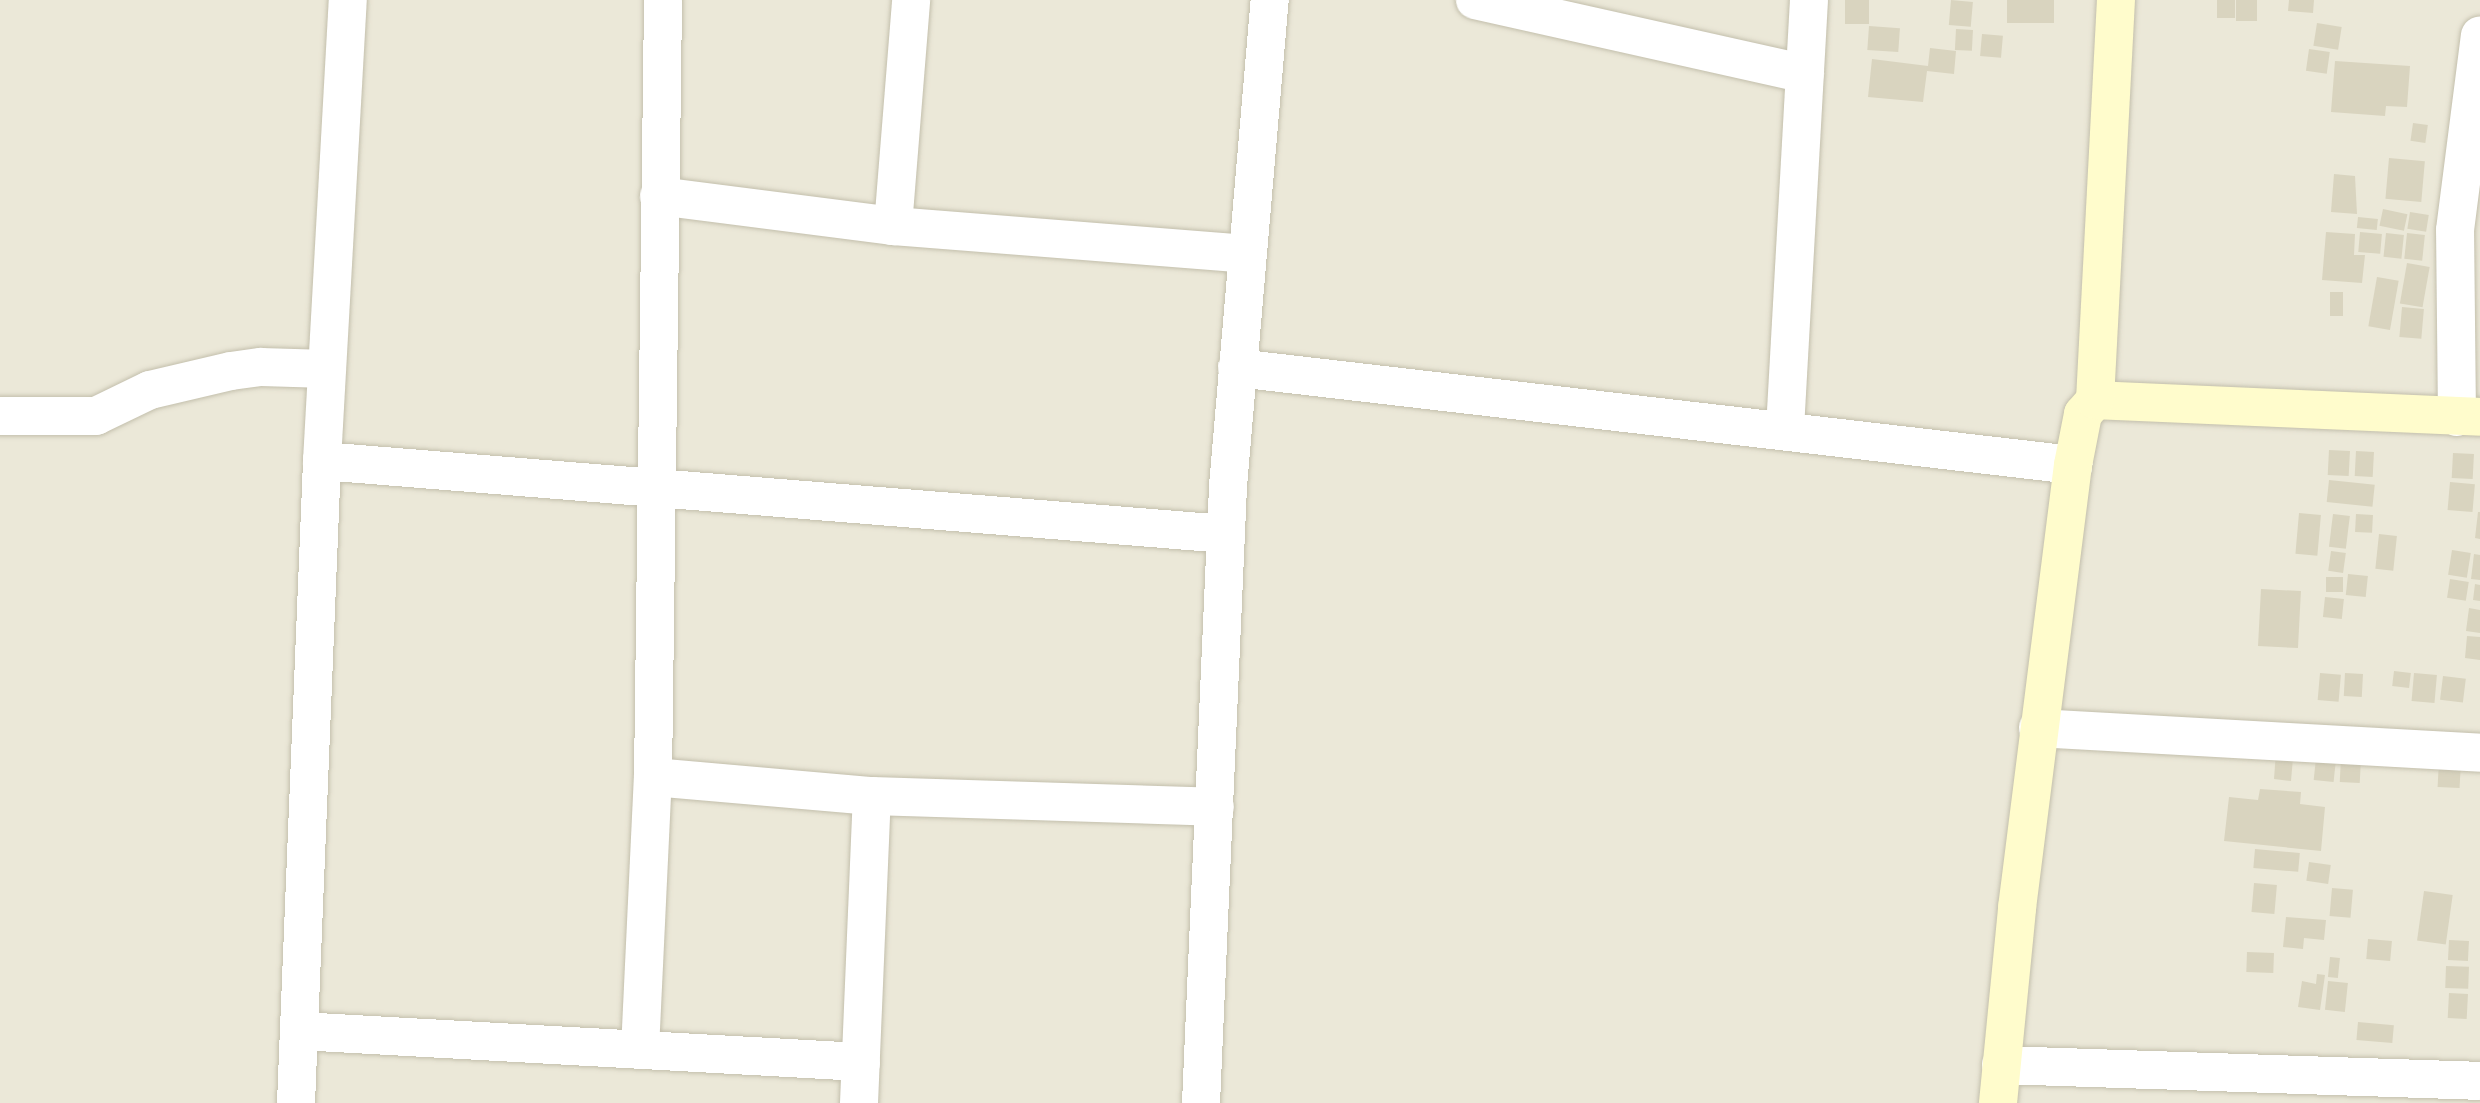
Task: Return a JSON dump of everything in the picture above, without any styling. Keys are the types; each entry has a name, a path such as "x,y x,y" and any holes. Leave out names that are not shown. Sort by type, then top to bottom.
{"street":[{"path":"296,1103 322,461 348,0"},
{"path":"640,1050 653,777 663,0"},
{"path":"893,226 911,0"},
{"path":"1201,1103 1226,534 1237,368 1270,0"},
{"path":"1475,0 1805,74"},
{"path":"1785,429 1809,0"},
{"path":"1998,1103 2038,728 2073,464 2083,414 2095,400 2116,0"},
{"path":"2095,400 2469,417 2455,230 2475,105 2480,36"},
{"path":"659,196 893,226 1247,254"},
{"path":"0,416 96,416 150,390 231,371 261,366 327,369"},
{"path":"1237,368 2073,464"},
{"path":"322,461 1226,534"},
{"path":"2038,728 2480,753"},
{"path":"653,777 872,796 1215,807"},
{"path":"859,1103 872,796"},
{"path":"299,1031 861,1062"},
{"path":"2001,1065 2480,1081"}],"shaded area":[{"path":"0,0 2480,0 2480,1103 0,1103"}],"building":[{"path":"1845,0 1869,0 1869,24 1845,24"},
{"path":"1951,0 1973,2 1971,27 1949,25"},
{"path":"2007,0 2054,0 2054,23 2007,23"},
{"path":"2217,0 2235,0 2235,18 2217,18"},
{"path":"2236,0 2257,0 2257,21 2236,21"},
{"path":"2289,0 2314,0 2313,13 2288,11"},
{"path":"2317,23 2342,27 2338,50 2313,46"},
{"path":"1869,26 1900,28 1898,52 1867,50"},
{"path":"1956,29 1973,30 1972,51 1955,50"},
{"path":"1982,34 2003,36 2001,58 1980,56"},
{"path":"1930,48 1956,51 1954,74 1927,71 1923,102 1868,97 1872,59 1928,66"},
{"path":"2309,49 2330,52 2327,74 2306,71"},
{"path":"2335,61 2410,66 2407,107 2386,106 2385,116 2331,112"},
{"path":"2413,123 2428,125 2425,143 2410,141"},
{"path":"2389,158 2425,161 2421,202 2385,199"},
{"path":"2334,174 2355,176 2357,214 2331,212"},
{"path":"2383,209 2407,214 2404,231 2379,226"},
{"path":"2410,212 2429,215 2426,232 2407,229"},
{"path":"2358,217 2378,219 2377,230 2357,228"},
{"path":"2326,232 2355,234 2354,255 2365,255 2362,283 2322,280"},
{"path":"2360,232 2382,234 2380,254 2358,252"},
{"path":"2386,233 2404,235 2401,259 2383,257"},
{"path":"2407,233 2425,235 2422,261 2404,259"},
{"path":"2407,263 2430,267 2423,307 2400,303"},
{"path":"2377,277 2399,281 2390,330 2368,326"},
{"path":"2330,292 2343,292 2343,316 2330,316"},
{"path":"2402,307 2424,309 2421,339 2399,337"},
{"path":"2329,450 2350,451 2349,476 2328,475"},
{"path":"2356,451 2374,452 2373,477 2355,476"},
{"path":"2453,453 2474,454 2473,479 2452,478"},
{"path":"2329,480 2375,485 2372,507 2327,502"},
{"path":"2450,482 2475,484 2472,512 2448,510"},
{"path":"2480,512 2480,539 2475,538"},
{"path":"2299,513 2321,515 2317,556 2295,554"},
{"path":"2333,514 2350,516 2346,549 2329,547"},
{"path":"2356,514 2373,515 2372,533 2355,532"},
{"path":"2379,534 2397,536 2393,571 2375,569"},
{"path":"2452,550 2471,553 2467,578 2448,575"},
{"path":"2331,551 2346,553 2343,573 2328,571"},
{"path":"2474,554 2480,555 2480,580 2471,579"},
{"path":"2348,574 2368,576 2366,597 2346,595"},
{"path":"2326,577 2343,577 2343,592 2326,592"},
{"path":"2450,579 2469,582 2466,601 2447,598"},
{"path":"2475,584 2480,585 2480,601 2473,600"},
{"path":"2261,589 2301,591 2298,648 2258,646"},
{"path":"2325,597 2344,599 2342,619 2323,617"},
{"path":"2469,608 2480,610 2480,633 2466,631"},
{"path":"2467,636 2480,637 2480,660 2465,658"},
{"path":"2394,671 2411,673 2409,688 2392,686"},
{"path":"2320,673 2341,675 2339,702 2318,700"},
{"path":"2345,673 2363,674 2362,697 2344,696"},
{"path":"2414,673 2437,675 2434,703 2412,701"},
{"path":"2443,676 2466,679 2463,703 2440,700"},
{"path":"2276,752 2293,758 2291,781 2274,779"},
{"path":"2316,758 2336,760 2334,782 2314,780"},
{"path":"2341,758 2361,759 2360,783 2340,782"},
{"path":"2439,760 2461,761 2460,788 2438,787"},
{"path":"2260,789 2301,792 2300,804 2325,807 2321,851 2224,841 2229,797 2258,800"},
{"path":"2255,849 2300,853 2298,872 2253,868"},
{"path":"2309,862 2331,865 2328,884 2306,881"},
{"path":"2254,883 2277,885 2274,914 2251,912"},
{"path":"2332,888 2353,890 2350,918 2330,916"},
{"path":"2424,891 2453,895 2446,945 2417,941"},
{"path":"2286,917 2326,920 2324,940 2304,938 2303,949 2283,947"},
{"path":"2368,939 2392,941 2390,961 2366,959"},
{"path":"2449,940 2469,941 2468,961 2448,960"},
{"path":"2247,952 2274,953 2273,973 2246,972"},
{"path":"2330,957 2340,958 2338,978 2328,977"},
{"path":"2446,966 2469,967 2468,989 2445,988"},
{"path":"2317,974 2325,975 2320,1010 2298,1007 2302,981 2316,984"},
{"path":"2328,981 2348,983 2345,1012 2325,1010"},
{"path":"2449,993 2468,994 2467,1019 2448,1018"},
{"path":"2358,1022 2394,1025 2392,1043 2356,1040"}]}
